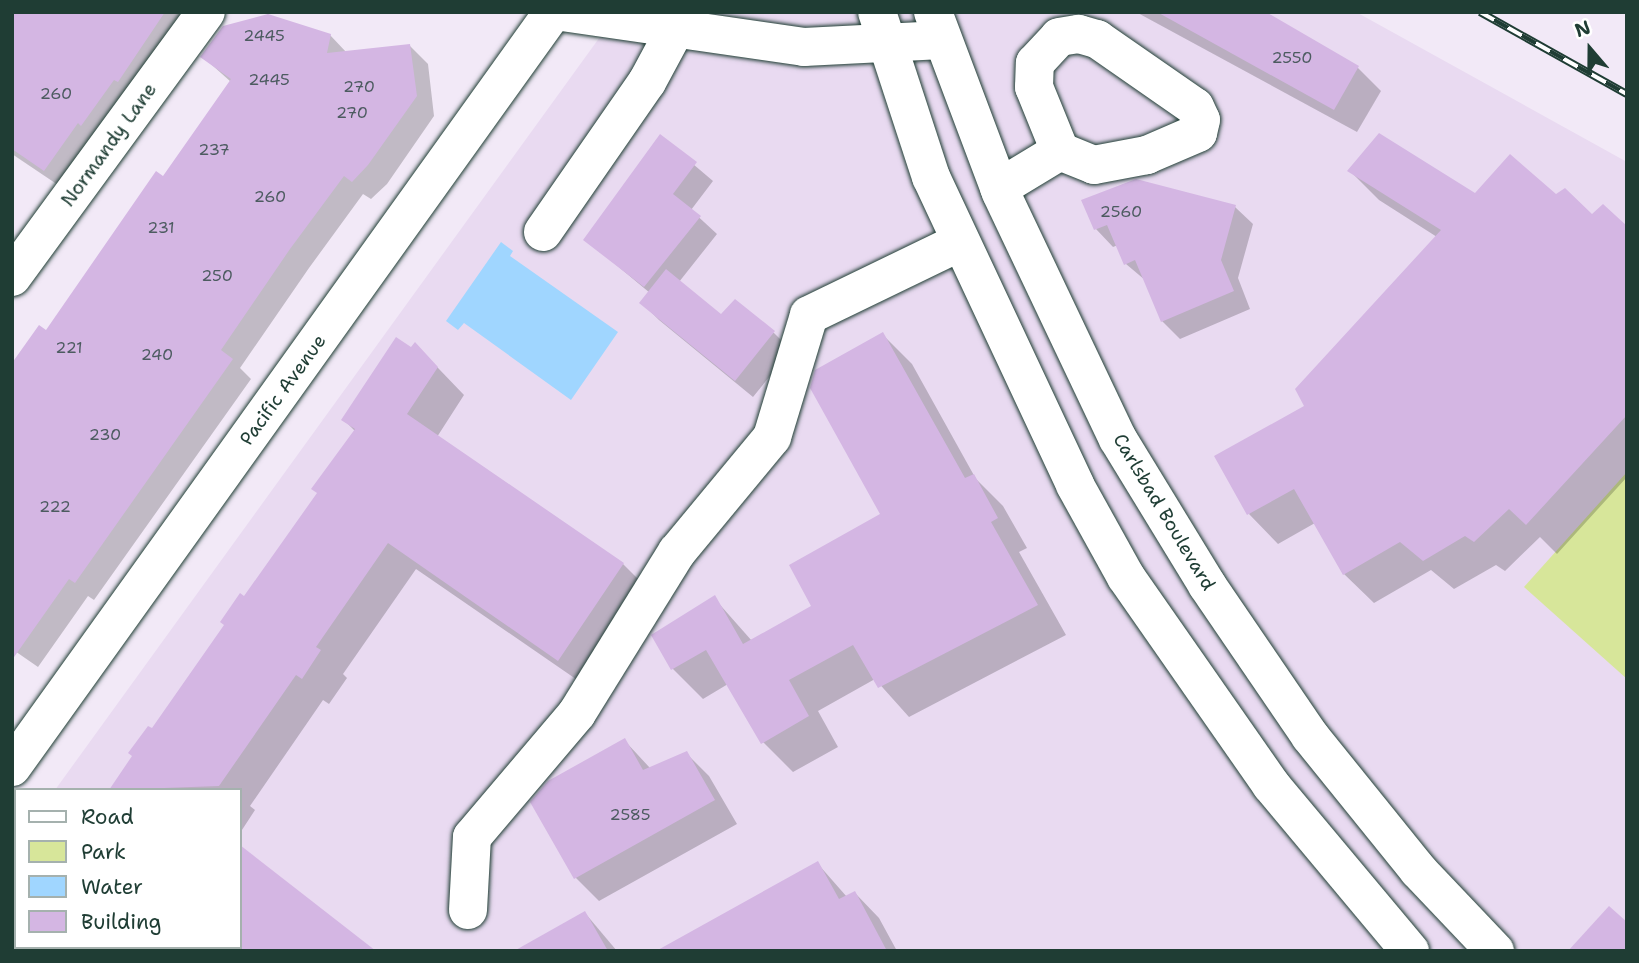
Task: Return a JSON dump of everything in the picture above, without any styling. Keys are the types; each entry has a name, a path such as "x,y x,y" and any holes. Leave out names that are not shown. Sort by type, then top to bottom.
{"main road":[{"name":"Normandy Lane","path":"12,277 206,12"},
{"name":"Pacific Avenue","path":"19,742 553,12"},
{"path":"562,12 804,47 881,28 938,26"},
{"name":"Carlsbad Boulevard","path":"938,26 999,188 1118,439 1207,585 1318,746 1418,870 1495,951"},
{"path":"881,28 931,177 960,242 1075,485 1126,577 1271,785 1410,951"},
{"path":"543,232 647,82 675,30"},
{"path":"999,188 1060,151"},
{"path":"468,910 472,836 577,713 677,552 772,437 809,315 960,242"}],"shaded area":[{"path":"618,12 1356,12 1627,162 1627,951 12,951 14,897 14,949 242,949 242,788 56,788"}],"green space":[{"path":"1627,472 1627,679 1524,587"}],"water":[{"path":"501,242 513,251 510,256 618,332 571,400 464,323 458,330 446,321"}],"building":[{"path":"12,12 165,12 118,82 114,80 81,126 78,123 44,171 12,149"},
{"path":"1157,12 1266,12 1359,66 1334,110"},
{"path":"268,14 331,34 327,53 410,44 417,96 368,165 352,182 344,176 290,249 221,350 233,359 75,583 69,579 12,660 12,363 39,325 46,330 156,171 163,176 231,79 200,57 223,26"},
{"path":"1379,133 1475,193 1510,154 1556,194 1565,188 1592,214 1603,204 1627,226 1627,415 1526,525 1509,509 1474,542 1465,536 1423,561 1400,542 1343,575 1294,489 1247,515 1214,456 1304,406 1295,389 1441,230 1347,171"},
{"path":"660,134 697,162 673,194 701,216 644,287 583,240"},
{"path":"1136,179 1236,205 1221,260 1234,291 1161,322 1135,260 1124,265 1107,225 1094,230 1081,200"},
{"path":"666,269 721,314 735,299 775,331 735,381 639,303"},
{"path":"883,332 965,478 974,474 998,518 991,522 1038,605 878,688 853,645 789,680 809,716 761,744 706,650 671,670 651,635 715,595 743,644 811,606 789,565 880,514 810,388 815,370"},
{"path":"396,337 411,347 415,342 438,367 407,414 624,563 558,661 388,543 316,647 321,650 302,679 296,675 219,786 110,788 132,756 128,753 148,726 152,728 224,625 220,622 240,593 244,596 317,493 311,489 355,429 341,420"},
{"path":"625,738 643,770 687,751 715,800 574,879 530,802 548,781"},
{"path":"242,847 376,951 240,951"},
{"path":"818,861 839,899 855,891 887,951 656,951"},
{"path":"1609,906 1627,922 1627,951 1568,951"},
{"path":"585,911 608,951 514,951"}],"railway":[{"path":"1480,12 1627,94"}]}
